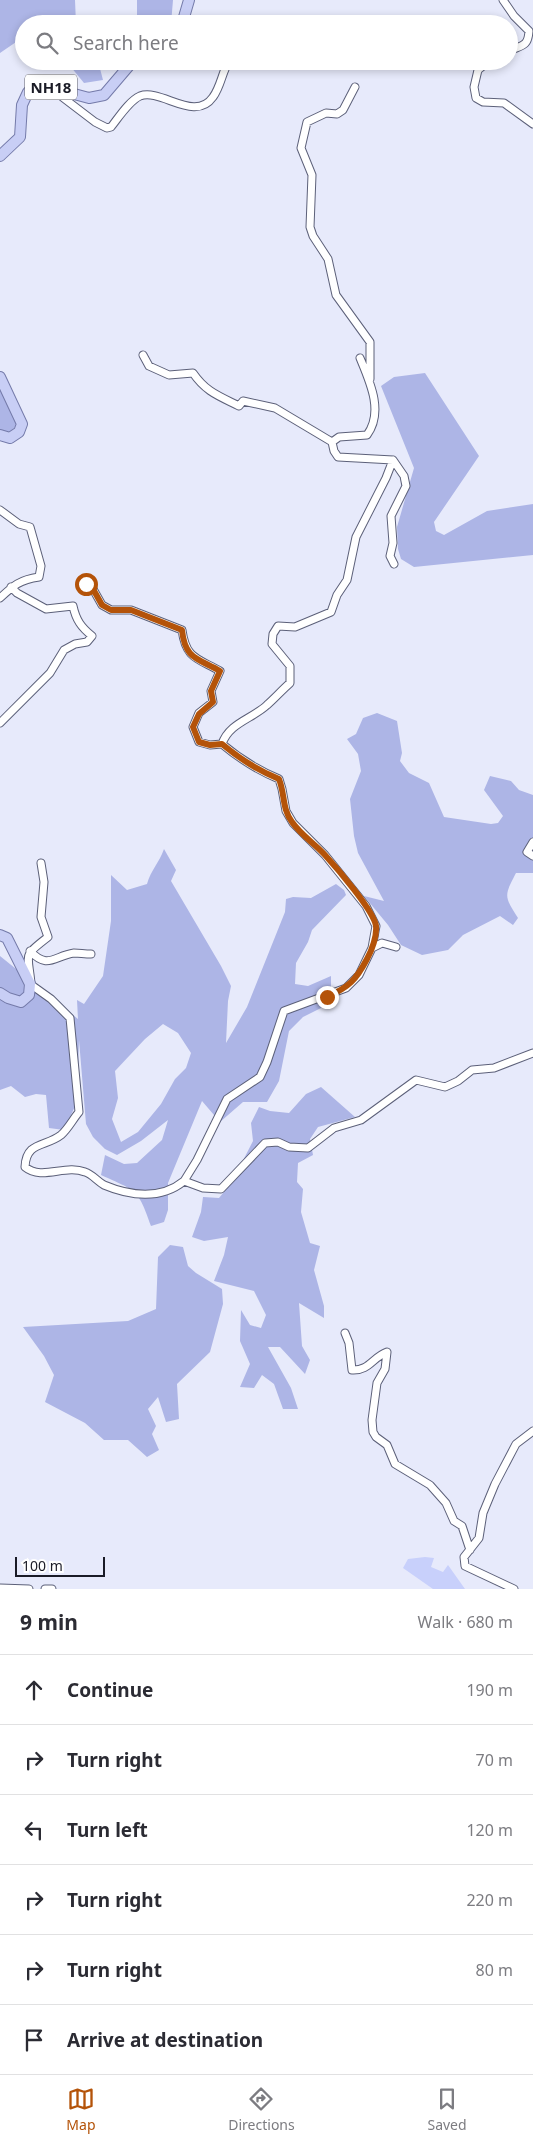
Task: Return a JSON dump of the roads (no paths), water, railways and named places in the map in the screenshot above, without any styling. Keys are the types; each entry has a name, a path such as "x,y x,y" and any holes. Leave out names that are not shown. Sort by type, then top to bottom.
{"main road":[{"path":"185,15 189,0"},
{"name":"NH18","path":"0,156 20,137 22,105 28,92 48,87 89,98 104,95 125,70"},
{"path":"0,376 22,424 19,432 10,438 0,435"},
{"path":"0,935 7,938 31,985 30,995 22,1002 8,998 0,993"}],"street":[{"path":"503,0 513,15"},
{"path":"518,20 529,31 528,40 525,45 518,48"},
{"path":"48,87 95,122 107,128 111,127 135,100 142,95 179,104 193,106 204,104 213,98 224,70"},
{"path":"478,70 474,87 476,98 483,102 504,103 533,124"},
{"path":"356,87 343,110 337,114 326,113 307,122 301,148 312,175 310,227 313,236 328,259 336,295 370,342 370,385"},
{"path":"142,355 149,366 169,375 193,373 201,386 239,406 244,401 275,408 332,442 338,457 393,460"},
{"path":"332,442 339,437 367,435 376,417 374,399 360,358"},
{"path":"393,460 404,476 406,486 392,516 393,543 390,556 394,564"},
{"path":"222,744 225,734 266,706 290,683 290,666 272,644 273,634 278,626 295,627 331,612 337,595 347,580 356,537 393,460"},
{"path":"0,510 19,524 30,527 41,566 38,577 27,579 11,587 0,598"},
{"path":"41,863 44,882 42,917 48,937 30,951 27,962 31,985 51,999 70,1018 79,1112 62,1135 31,1149 25,1158 25,1167 38,1174 67,1170 85,1172 103,1184 146,1196 174,1189 184,1181 197,1160 227,1099 260,1077 284,1011 346,988 358,976 372,948 376,926 366,906 325,855 293,823 286,811 279,779 251,766 222,744 210,745 199,742 193,727 199,714 213,702 211,691 220,671 194,657 184,646 182,630 131,610 111,610 102,605 93,589 86,584"},
{"path":"0,724 50,673 64,650 75,644 87,642 92,636 76,618 73,606 46,609 17,593 11,587"},
{"path":"533,842 527,852 533,856"},
{"path":"372,948 382,943 396,947"},
{"path":"30,951 37,958 50,962 73,954 91,954"},
{"path":"184,1181 203,1188 221,1189 265,1143 278,1142 289,1147 308,1148 334,1128 361,1120 416,1080 445,1087 458,1081 472,1070 494,1068 533,1053"},
{"path":"345,1333 349,1343 352,1370 367,1368 382,1354 387,1352 385,1368 377,1383 372,1420 373,1432 376,1437 387,1445 394,1464 430,1486 446,1503 454,1522 462,1526 470,1550"},
{"path":"514,1589 465,1566 464,1557 479,1538 483,1513 495,1484 516,1444 533,1431"},
{"path":"0,1588 30,1589"},
{"path":"45,1589 52,1589"}]}
